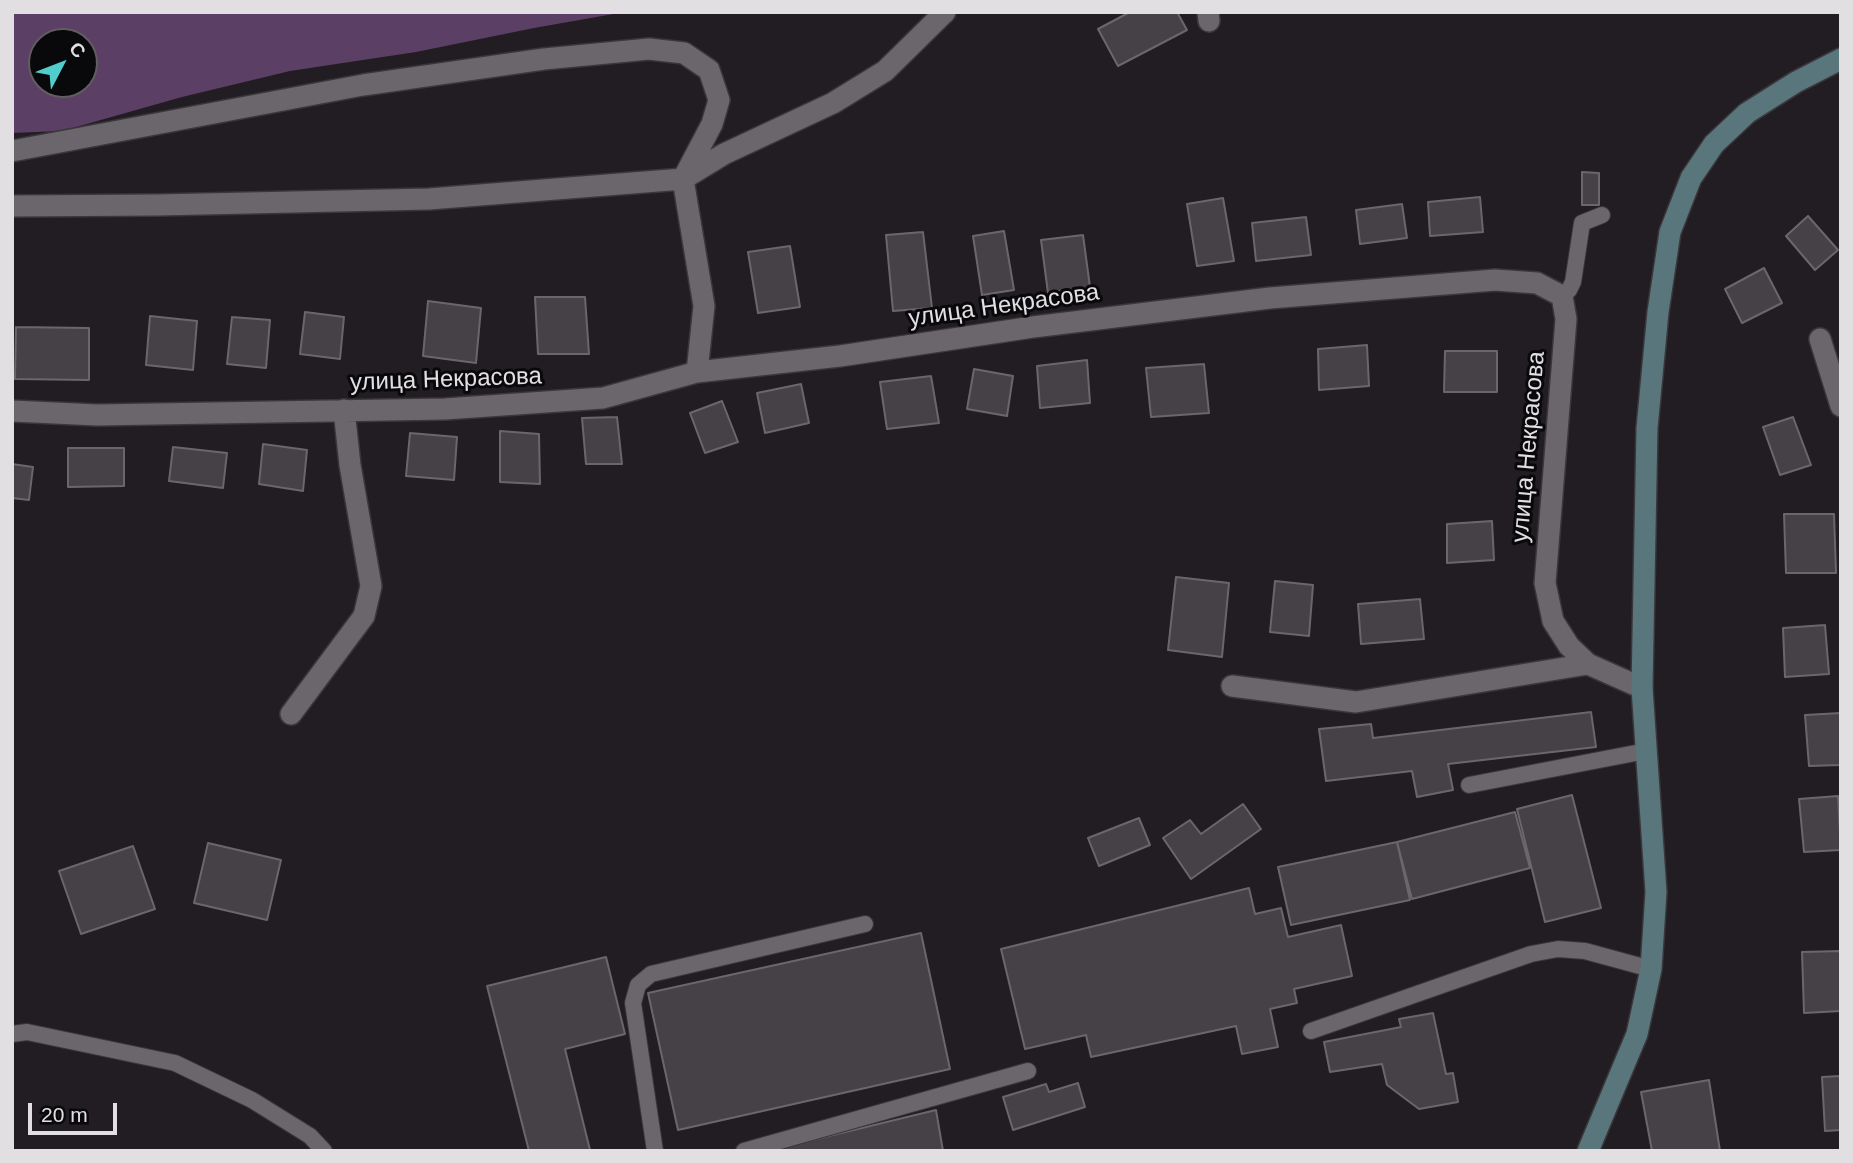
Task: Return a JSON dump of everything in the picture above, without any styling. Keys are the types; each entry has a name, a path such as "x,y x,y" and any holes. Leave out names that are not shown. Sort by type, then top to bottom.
{"main road":[{"path":"1588,1151 1637,1034 1651,969 1656,892 1642,688 1647,428 1658,313 1670,232 1691,178 1714,144 1747,113 1796,82 1841,59"}],"street":[{"path":"12,206 429,199 683,179 724,154 833,103 885,71 945,12"},
{"path":"12,151 363,86 544,59 649,49 684,53 709,70 719,100 712,124 683,179 704,306 697,372"},
{"name":"улица Некрасова","path":"12,411 97,415 445,409 603,398 697,372 840,356 1033,327 1270,298 1495,280 1536,283 1562,296 1566,320 1545,583 1553,621 1569,646 1588,664 1642,688"},
{"path":"1820,339 1841,406"},
{"path":"291,714 364,616 371,586 350,465 344,410"},
{"path":"1232,686 1356,702 1588,664"}],"lane":[{"path":"1562,296 1573,282 1582,223 1602,215"},
{"path":"1469,785 1646,751"},
{"path":"655,1151 633,1003 638,985 651,974 864,924"},
{"path":"1311,1031 1531,954 1558,949 1585,951 1651,969"},
{"path":"12,1034 27,1032 175,1063 252,1100 310,1136 324,1151"},
{"path":"744,1151 1028,1071"}],"shaded area":[{"path":"12,12 625,12 416,52 290,71 182,97 62,131 12,133"}],"building":[{"path":"1130,12 1177,12 1187,30 1118,66 1098,29"},
{"path":"1582,172 1599,173 1599,205 1582,205"},
{"path":"1480,197 1483,232 1430,236 1428,202"},
{"path":"1223,198 1234,261 1197,266 1187,204"},
{"path":"1402,204 1407,238 1360,244 1356,210"},
{"path":"1808,216 1838,250 1815,270 1786,236"},
{"path":"1306,217 1311,255 1256,261 1252,223"},
{"path":"1004,231 1014,290 982,295 973,236"},
{"path":"923,232 932,308 893,311 886,235"},
{"path":"1083,235 1090,287 1048,293 1041,240"},
{"path":"790,246 800,307 758,313 748,252"},
{"path":"1764,268 1782,303 1742,323 1725,289"},
{"path":"535,297 585,297 589,354 538,354"},
{"path":"428,301 481,308 476,363 423,356"},
{"path":"305,312 344,317 340,359 300,354"},
{"path":"150,316 197,321 193,370 146,365"},
{"path":"232,317 270,320 266,368 227,364"},
{"path":"16,327 89,328 89,380 15,379"},
{"path":"1367,345 1369,386 1319,390 1318,349"},
{"path":"1445,351 1497,351 1497,392 1444,392"},
{"path":"1087,360 1090,403 1040,408 1037,366"},
{"path":"1204,364 1209,413 1151,417 1146,368"},
{"path":"974,369 1013,376 1007,416 967,409"},
{"path":"931,376 939,423 887,429 880,382"},
{"path":"801,384 809,423 765,433 757,393"},
{"path":"722,401 738,442 705,453 690,413"},
{"path":"617,417 622,464 586,464 582,418"},
{"path":"1793,417 1811,465 1780,475 1763,427"},
{"path":"500,431 539,434 540,484 500,482"},
{"path":"410,433 457,437 454,480 406,476"},
{"path":"263,444 307,450 303,491 259,484"},
{"path":"173,447 227,453 223,488 169,481"},
{"path":"68,448 124,448 124,486 68,487"},
{"path":"12,464 33,467 29,500 12,498"},
{"path":"1784,514 1834,514 1836,573 1786,573"},
{"path":"1492,521 1494,560 1447,563 1447,524"},
{"path":"1176,577 1229,583 1222,657 1168,650"},
{"path":"1275,581 1313,585 1309,636 1270,632"},
{"path":"1420,599 1424,639 1361,644 1358,604"},
{"path":"1825,625 1829,674 1785,677 1783,628"},
{"path":"1591,712 1596,747 1448,764 1453,790 1417,797 1412,771 1326,781 1319,729 1371,724 1373,738"},
{"path":"1841,713 1841,765 1809,766 1805,715"},
{"path":"1572,795 1601,908 1545,922 1517,809"},
{"path":"1838,796 1841,850 1804,852 1799,799"},
{"path":"1243,804 1261,829 1191,879 1163,838 1190,820 1201,834"},
{"path":"1515,812 1530,868 1412,899 1397,842"},
{"path":"1139,818 1150,845 1099,866 1088,838"},
{"path":"1397,842 1410,900 1291,925 1278,867"},
{"path":"208,843 281,860 267,920 194,903"},
{"path":"133,846 155,909 81,934 59,871"},
{"path":"1249,888 1255,914 1281,908 1288,937 1341,925 1352,976 1294,989 1297,1003 1270,1009 1278,1047 1242,1054 1236,1026 1091,1057 1086,1035 1025,1049 1001,949"},
{"path":"921,933 950,1069 678,1130 648,993"},
{"path":"1841,951 1841,1011 1804,1013 1802,952"},
{"path":"606,957 625,1034 565,1049 590,1150 529,1151 487,986"},
{"path":"1433,1013 1446,1074 1453,1073 1458,1102 1419,1109 1387,1085 1382,1064 1330,1072 1324,1042 1401,1027 1399,1019"},
{"path":"1841,1076 1841,1130 1825,1131 1822,1077"},
{"path":"1709,1080 1720,1151 1652,1151 1641,1092"},
{"path":"1078,1083 1085,1107 1013,1130 1003,1097 1046,1084 1049,1092"},
{"path":"936,1110 943,1151 767,1151"}]}
